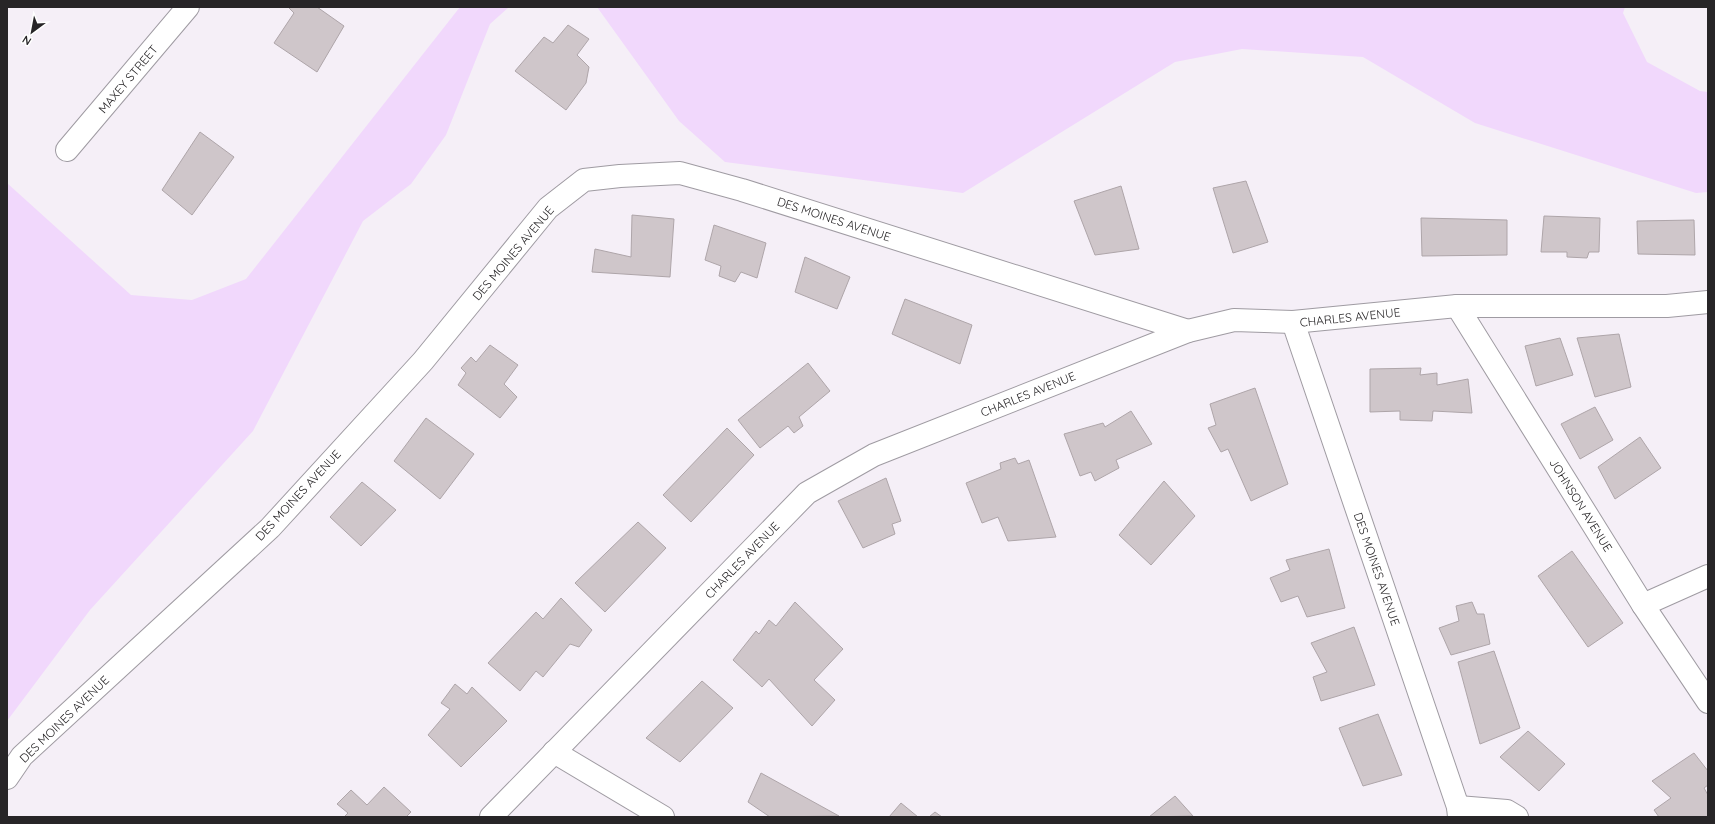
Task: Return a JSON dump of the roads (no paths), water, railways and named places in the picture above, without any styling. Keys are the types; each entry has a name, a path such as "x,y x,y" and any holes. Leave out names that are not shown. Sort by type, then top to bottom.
{"street":[{"name":"MAXEY STREET","path":"67,150 188,7"},
{"name":"DES MOINES AVENUE","path":"7,778 22,756 270,528 423,362 548,208 584,180 620,176 680,173 742,190 1188,331"},
{"name":"CHARLES AVENUE","path":"491,817 807,493 874,455 1188,331 1234,320 1294,322 1457,306 1667,306 1708,302"},
{"name":"JOHNSON AVENUE","path":"1457,306 1644,605 1708,702"},
{"name":"DES MOINES AVENUE","path":"1294,322 1459,812"},
{"path":"1644,605 1708,576"},
{"path":"554,752 663,817"},
{"path":"1459,812 1507,811 1517,817"}]}
